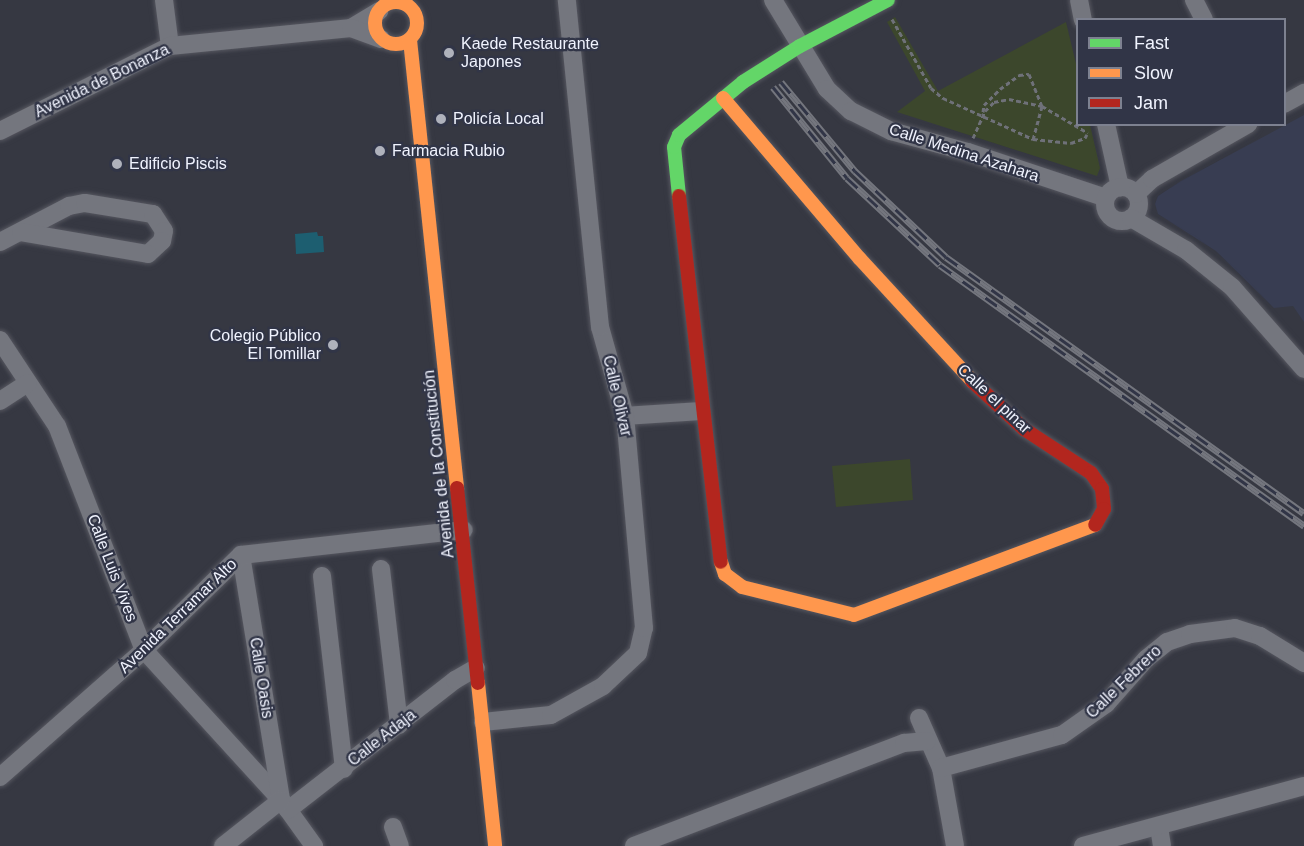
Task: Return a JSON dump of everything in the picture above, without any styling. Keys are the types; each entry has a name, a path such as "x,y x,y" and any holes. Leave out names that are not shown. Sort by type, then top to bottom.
{"street":[{"path":"164,0 170,46"},
{"name":"Calle Olivar","path":"483,722 551,715 603,686 638,652 644,609 625,416 600,327 567,0"},
{"name":"Calle Medina Azahara","path":"773,0 827,89 851,111 891,131 968,152 1106,198"},
{"path":"1079,0 1083,18"},
{"path":"1194,0 1203,18"},
{"path":"723,98 800,46 879,3"},
{"path":"392,4 375,26 387,42 410,40"},
{"name":"Avenida de Bonanza","path":"0,131 170,46 351,28 392,4"},
{"name":"Avenida de la Constitución","path":"392,4 417,20 410,40 413,79 464,530 495,846"},
{"name":"Avenida de Bonanza","path":"351,28 387,42"},
{"name":"Avenida de la Constitución","path":"387,42 413,79"},
{"path":"1286,103 1304,93"},
{"name":"Calle el pinar","path":"723,98 860,259 981,391 1024,429 1091,473 1102,489 1104,509 1094,527 870,612 841,614 742,587 725,574 717,551 700,411 674,147 679,135 723,98"},
{"path":"1107,128 1128,190 1139,204 1131,218 1121,221 1111,218 1105,209 1106,198 1128,190 1152,179 1245,126"},
{"path":"0,242 69,206 85,203 153,214 164,231 162,241 148,254 21,232"},
{"path":"1131,218 1186,250 1232,287 1304,369"},
{"name":"Calle Luis Vives","path":"0,340 57,426 144,650 285,805 314,846"},
{"path":"0,401 28,383"},
{"path":"625,416 700,411"},
{"name":"Avenida Terramar Alto","path":"0,777 144,650 241,555 464,530"},
{"name":"Calle Oasis","path":"241,555 285,805"},
{"path":"381,568 399,724"},
{"path":"322,576 344,769"},
{"name":"Calle Febrero","path":"941,768 1062,735 1106,704 1146,659 1167,642 1190,634 1235,628 1260,636 1304,663"},
{"name":"Calle Adaja","path":"223,846 344,769 399,724 476,668"},
{"path":"919,718 927,741 941,768 954,846"},
{"path":"634,846 904,743 927,741"},
{"path":"1083,846 1304,786"},
{"path":"393,827 400,846"},
{"path":"1159,827 1162,846"},
{"path":"686,828 689,846"}],"path":[{"path":"879,3 931,88 943,98 983,114 1002,128 1033,140 1071,143 1085,138 1087,134 1107,128"},
{"path":"968,152 989,99 1019,75 1029,74 1035,81 1042,106 1033,140"},
{"path":"983,114 994,102 1008,99 1042,106 1076,124"},
{"path":"1078,126 1087,134"}],"shaded area":[{"path":"1304,115 1304,322 1293,306 1274,308 1216,251 1158,214 1155,204 1158,196 1181,181"},
{"path":"317,232 318,236 323,236 324,252 296,254 295,234"}],"green space":[{"path":"895,17 938,91 1066,22 1076,64 1076,126 1090,126 1100,168 1097,176 897,112 925,91 887,22"},
{"path":"910,459 913,500 836,507 832,466"}],"railway":[{"path":"781,82 855,171 946,257 1304,513"},
{"path":"773,87 847,178 940,265 1304,526"}],"traffic: fast":[{"path":"679,196 674,147 679,135 743,82 800,46 888,0"}],"traffic: slow":[{"path":"396,2 411,8 417,23 411,38 396,44 381,38 375,23 381,8 396,2"},
{"path":"410,40 457,488"},
{"path":"723,98 860,259 972,381"},
{"path":"721,562 725,574 742,587 854,615 1095,525"},
{"path":"478,683 495,846"}],"traffic: jam":[{"path":"679,196 721,562"},
{"path":"972,381 1024,429 1091,473 1102,489 1104,509 1095,525"},
{"path":"457,488 478,683"}],"place":[{"name":"Kaede Restaurante Japones","path":"449,53"},
{"name":"Policía Local","path":"441,119"},
{"name":"Farmacia Rubio","path":"380,151"},
{"name":"Edificio Piscis","path":"117,164"},
{"name":"Colegio Público El Tomillar","path":"333,345"}]}
